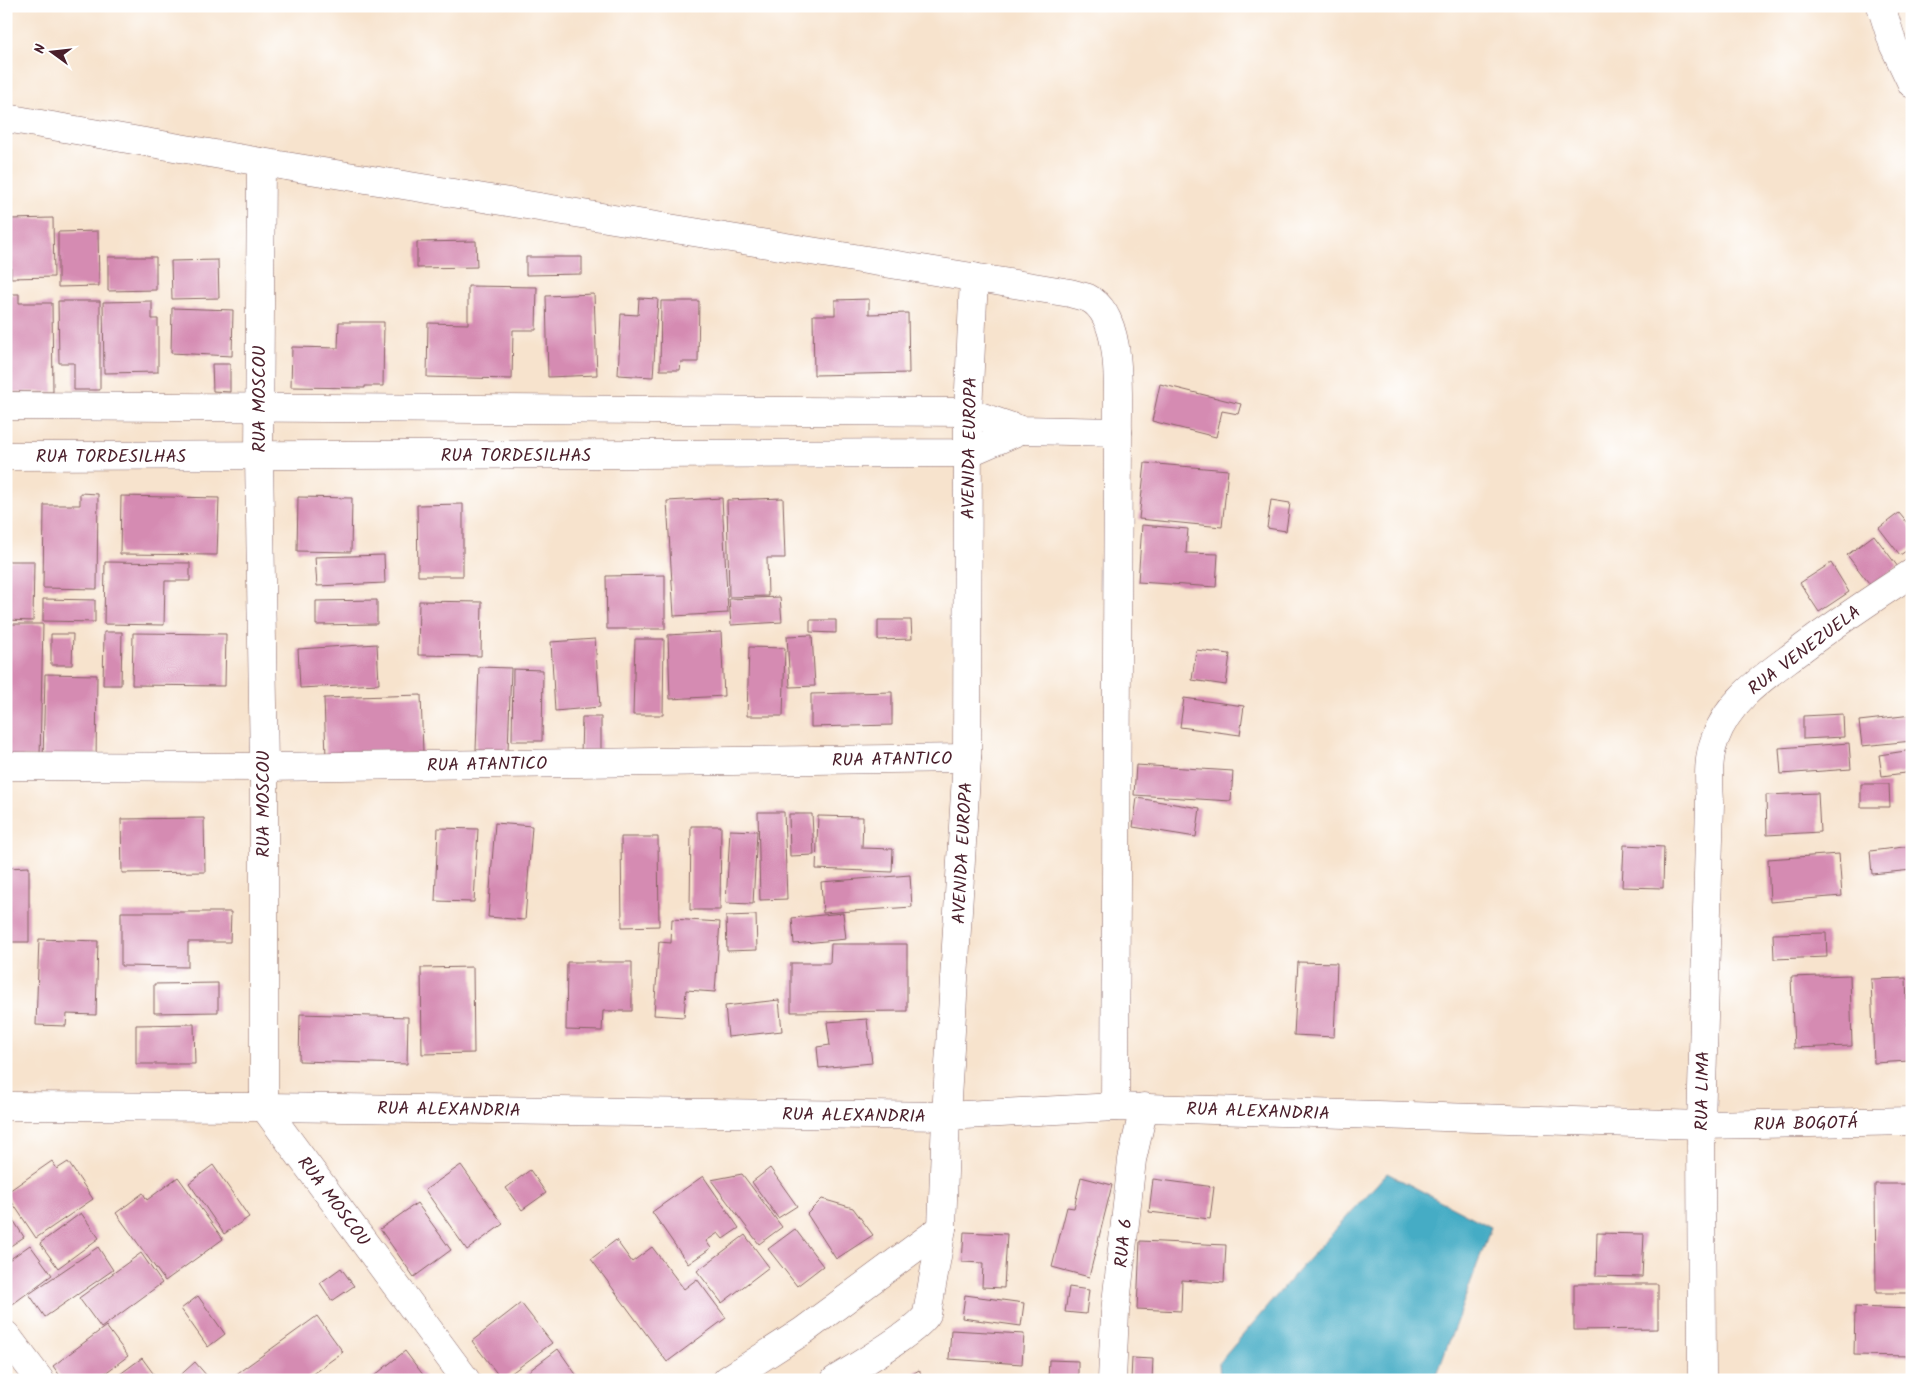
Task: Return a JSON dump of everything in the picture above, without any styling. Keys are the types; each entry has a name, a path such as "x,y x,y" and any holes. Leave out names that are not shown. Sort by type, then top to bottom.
{"street":[{"path":"1881,6 1893,44 1912,84"},
{"path":"6,118 261,162 974,277 1070,293 1089,298 1108,318 1116,345 1118,432 1115,1107"},
{"name":"RUA MOSCOU","path":"261,162 258,456 264,767 264,1107 466,1380"},
{"name":"AVENIDA EUROPA","path":"836,1380 912,1330 924,1319 927,1314 942,1228 946,1116 967,758 968,412 974,277"},
{"name":"RUA TORDESILHAS","path":"6,406 968,412 1021,430 1118,432"},
{"name":"RUA TORDESILHAS","path":"6,456 968,453 1021,430"},
{"name":"RUA VENEZUELA","path":"1710,803 1708,763 1715,738 1730,712 1746,693 1831,626 1912,573"},
{"name":"RUA ATANTICO","path":"6,766 264,767 967,758"},
{"name":"RUA LIMA","path":"1702,1380 1701,1125 1710,803"},
{"name":"RUA ALEXANDRIA","path":"6,1106 264,1107 946,1116 1144,1107 1701,1125"},
{"name":"RUA 6","path":"1112,1380 1115,1312 1132,1160 1144,1107"},
{"name":"RUA BOGOTÁ","path":"1701,1125 1912,1121"},
{"path":"727,1380 803,1331 942,1228"},
{"path":"6,1335 40,1380"}],"water":[{"path":"1387,1173 1491,1227 1435,1380 1220,1380 1219,1363 1295,1274"}],"building":[{"path":"53,218 54,277 11,278 10,219"},
{"path":"98,231 99,286 58,287 58,232"},
{"path":"476,241 477,267 417,268 417,242"},
{"path":"108,257 156,257 156,290 108,291"},
{"path":"526,257 582,257 582,274 526,275"},
{"path":"218,260 219,298 172,299 171,261"},
{"path":"468,286 537,287 536,330 513,330 512,379 427,377 428,323 468,324"},
{"path":"6,294 19,294 19,303 52,303 53,392 8,392"},
{"path":"594,294 597,375 548,377 546,296"},
{"path":"639,298 658,299 653,377 618,375 621,314 638,315"},
{"path":"869,299 869,314 908,313 909,373 814,375 813,315 835,315 835,300"},
{"path":"58,301 100,301 100,390 74,390 74,363 59,363"},
{"path":"152,301 152,319 158,319 158,372 104,373 103,302"},
{"path":"661,301 699,301 698,362 681,362 680,370 660,370"},
{"path":"172,308 233,310 232,356 171,353"},
{"path":"339,322 384,322 383,386 365,386 365,388 291,387 292,347 338,348"},
{"path":"212,364 230,364 230,392 213,391"},
{"path":"1160,384 1241,404 1238,414 1222,411 1216,437 1152,421"},
{"path":"1145,463 1228,470 1222,527 1139,519"},
{"path":"80,493 98,494 97,589 43,588 44,505 80,505"},
{"path":"121,496 219,498 217,555 120,554"},
{"path":"298,497 352,498 351,552 297,551"},
{"path":"722,498 728,613 674,616 667,501"},
{"path":"783,498 785,558 767,558 768,596 729,597 727,500"},
{"path":"1271,500 1290,503 1286,531 1267,528"},
{"path":"463,504 463,576 418,576 417,505"},
{"path":"1899,513 1912,529 1912,547 1900,555 1879,528"},
{"path":"1142,525 1188,529 1186,553 1218,554 1216,587 1138,582"},
{"path":"1874,535 1898,567 1872,587 1847,555"},
{"path":"384,555 385,583 317,586 315,557"},
{"path":"6,561 34,561 33,621 6,620"},
{"path":"105,562 190,563 190,581 165,581 164,625 104,624"},
{"path":"1831,563 1849,592 1819,612 1800,583"},
{"path":"665,575 665,629 607,629 606,576"},
{"path":"780,597 782,622 731,625 729,599"},
{"path":"43,599 95,600 95,622 43,621"},
{"path":"377,600 377,624 316,625 316,601"},
{"path":"419,601 482,602 481,656 418,655"},
{"path":"810,620 836,620 836,633 810,632"},
{"path":"878,620 911,620 912,639 878,640"},
{"path":"6,624 43,624 40,757 6,757"},
{"path":"104,632 122,632 121,685 103,685"},
{"path":"721,632 724,696 670,699 668,635"},
{"path":"133,633 226,634 225,686 132,685"},
{"path":"51,634 73,634 72,665 51,665"},
{"path":"812,635 815,686 790,687 787,636"},
{"path":"595,639 600,707 555,711 551,642"},
{"path":"635,639 664,639 663,715 633,715"},
{"path":"377,644 379,684 300,688 298,649"},
{"path":"749,647 785,648 783,716 747,716"},
{"path":"1909,649 1912,649 1912,678 1907,678"},
{"path":"1196,650 1230,654 1226,685 1192,680"},
{"path":"479,667 511,668 508,751 476,750"},
{"path":"513,669 543,670 542,741 512,741"},
{"path":"45,674 97,675 96,763 43,762"},
{"path":"892,692 892,725 811,727 811,694"},
{"path":"421,695 423,753 326,757 324,698"},
{"path":"1184,698 1244,706 1240,735 1180,727"},
{"path":"1843,714 1844,737 1803,739 1803,716"},
{"path":"1912,715 1912,741 1862,746 1859,721"},
{"path":"582,717 601,717 601,754 581,754"},
{"path":"1849,743 1851,769 1781,774 1779,748"},
{"path":"1912,750 1912,772 1882,776 1879,755"},
{"path":"1136,765 1233,771 1231,801 1134,795"},
{"path":"1861,784 1889,784 1890,807 1861,807"},
{"path":"1818,793 1820,832 1767,835 1766,795"},
{"path":"1137,798 1200,808 1196,837 1133,827"},
{"path":"758,812 784,812 787,899 760,900"},
{"path":"789,814 812,814 814,855 790,856"},
{"path":"818,816 863,817 862,848 893,849 892,872 816,869"},
{"path":"204,818 205,872 122,873 121,819"},
{"path":"495,823 532,826 525,920 488,917"},
{"path":"691,826 721,826 720,910 690,910"},
{"path":"438,828 478,829 474,902 435,901"},
{"path":"730,830 757,831 753,904 726,903"},
{"path":"621,837 658,837 659,926 622,927"},
{"path":"1624,845 1664,847 1663,888 1622,887"},
{"path":"1912,846 1912,870 1872,874 1870,851"},
{"path":"1839,854 1842,896 1770,902 1768,859"},
{"path":"29,867 29,942 6,942 6,868"},
{"path":"910,875 912,907 823,913 821,882"},
{"path":"121,912 231,912 230,942 188,942 188,967 121,966"},
{"path":"843,913 846,939 794,944 792,918"},
{"path":"756,915 757,950 727,951 726,916"},
{"path":"672,919 720,922 715,992 686,990 684,1017 654,1015 659,942 671,943"},
{"path":"1826,933 1827,957 1774,959 1773,934"},
{"path":"39,939 98,941 96,1015 67,1014 66,1026 36,1025"},
{"path":"831,944 907,944 907,1011 791,1012 791,963 830,963"},
{"path":"567,962 632,962 632,1011 603,1011 602,1031 566,1030"},
{"path":"1298,962 1337,963 1334,1037 1294,1035"},
{"path":"473,967 474,1053 422,1054 421,968"},
{"path":"1850,975 1852,1046 1794,1048 1791,977"},
{"path":"1906,978 1909,1061 1874,1063 1871,979"},
{"path":"218,983 218,1012 154,1013 154,984"},
{"path":"779,1000 782,1031 728,1037 725,1006"},
{"path":"300,1014 408,1017 407,1064 299,1061"},
{"path":"867,1019 872,1063 819,1068 817,1047 830,1045 827,1022"},
{"path":"194,1024 195,1064 136,1064 136,1025"},
{"path":"52,1161 57,1169 68,1162 93,1199 36,1238 6,1193"},
{"path":"213,1165 249,1217 224,1234 189,1183"},
{"path":"461,1165 503,1224 467,1250 425,1190"},
{"path":"770,1168 797,1206 778,1218 752,1182"},
{"path":"530,1170 546,1193 522,1210 506,1188"},
{"path":"742,1174 782,1227 759,1244 711,1180"},
{"path":"703,1176 739,1228 723,1239 718,1233 706,1241 711,1248 688,1264 652,1212"},
{"path":"178,1177 223,1239 165,1281 116,1213 143,1193 147,1200"},
{"path":"1081,1177 1112,1185 1089,1277 1052,1267 1067,1207 1074,1208"},
{"path":"1153,1179 1214,1187 1210,1219 1149,1212"},
{"path":"1875,1184 1912,1184 1912,1293 1876,1293"},
{"path":"822,1199 853,1208 873,1235 836,1259 807,1214"},
{"path":"417,1203 451,1250 414,1277 380,1229"},
{"path":"81,1213 99,1238 58,1268 40,1243"},
{"path":"12,1218 24,1237 6,1249 6,1222"},
{"path":"795,1229 823,1266 797,1286 768,1249"},
{"path":"964,1232 1007,1234 1004,1288 982,1287 983,1263 962,1262"},
{"path":"1597,1233 1644,1234 1642,1277 1596,1276"},
{"path":"745,1235 769,1267 722,1303 697,1271"},
{"path":"616,1240 632,1262 652,1247 684,1289 697,1279 726,1318 667,1362 591,1259"},
{"path":"1140,1241 1226,1245 1224,1283 1182,1280 1181,1311 1137,1309"},
{"path":"30,1245 52,1275 6,1309 6,1262"},
{"path":"98,1247 113,1270 45,1317 29,1294"},
{"path":"141,1253 162,1283 101,1328 79,1298"},
{"path":"341,1268 354,1286 332,1301 320,1283"},
{"path":"1574,1284 1658,1284 1658,1329 1574,1330"},
{"path":"1069,1287 1089,1290 1086,1314 1065,1312"},
{"path":"965,1295 1024,1303 1021,1326 962,1318"},
{"path":"198,1296 225,1334 208,1347 181,1309"},
{"path":"521,1303 552,1343 502,1380 472,1341"},
{"path":"1855,1307 1912,1309 1912,1356 1854,1355"},
{"path":"317,1316 343,1352 304,1380 238,1380 235,1375"},
{"path":"106,1326 128,1356 96,1380 63,1380 53,1366"},
{"path":"951,1330 1024,1334 1022,1364 949,1359"},
{"path":"558,1349 580,1380 517,1380"},
{"path":"405,1351 427,1380 369,1380"},
{"path":"142,1358 158,1380 112,1380"},
{"path":"1132,1358 1153,1359 1152,1380 1131,1380"},
{"path":"1049,1360 1078,1361 1078,1380 1048,1380"},
{"path":"195,1362 207,1376 202,1380 175,1380"},
{"path":"919,1370 925,1380 903,1380"}]}
